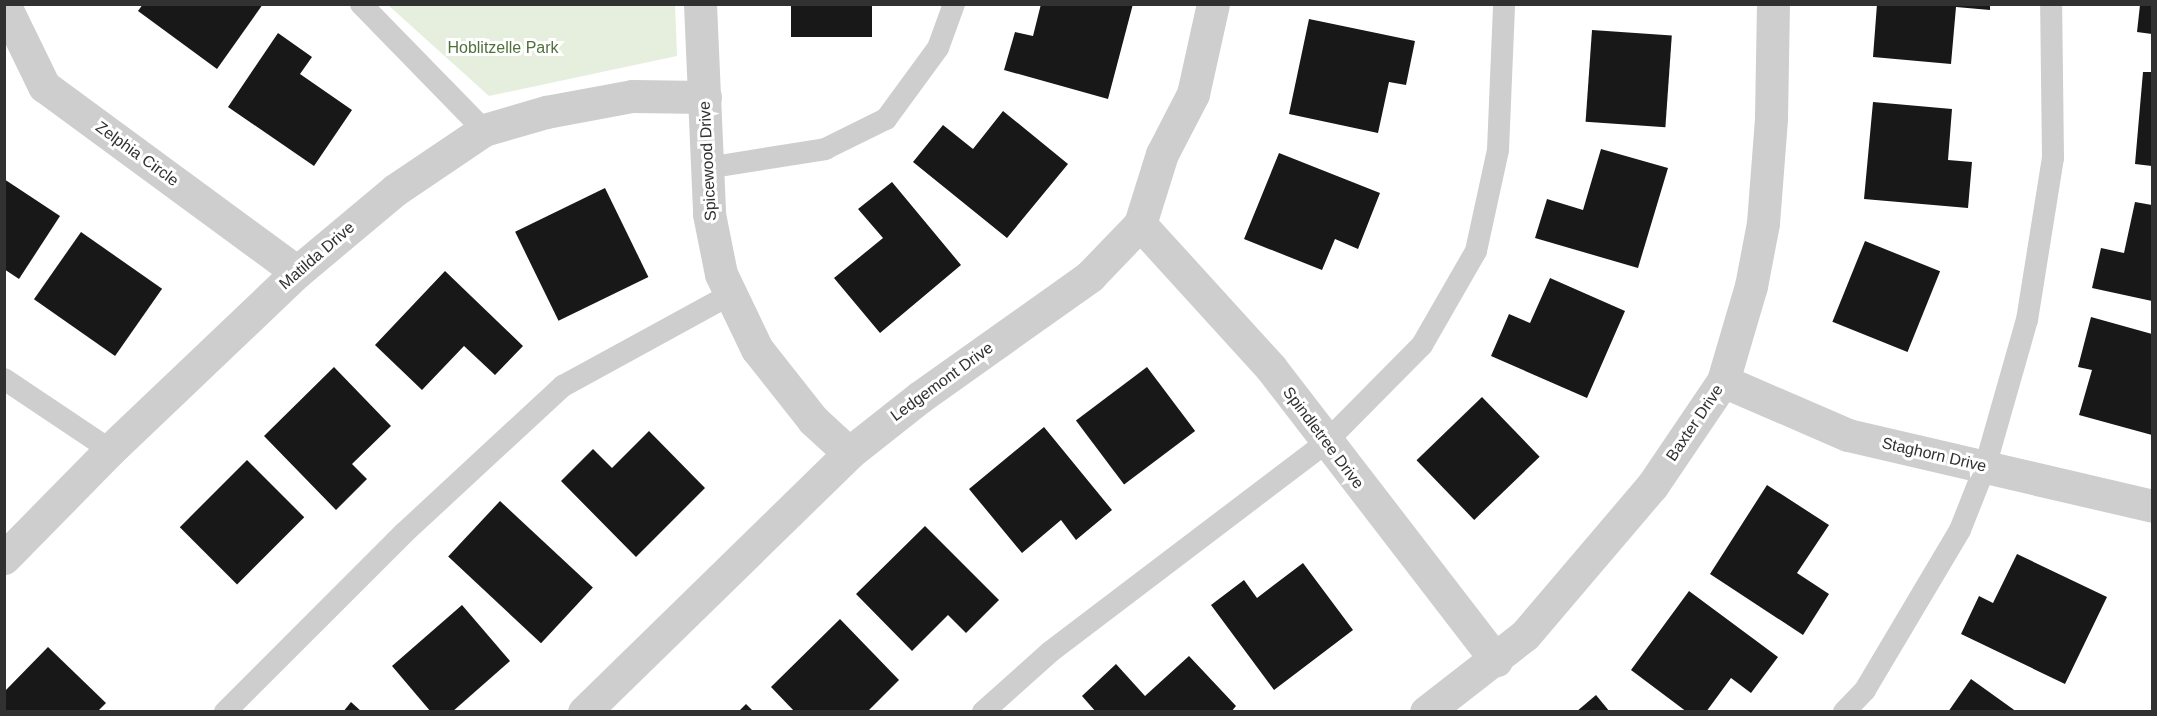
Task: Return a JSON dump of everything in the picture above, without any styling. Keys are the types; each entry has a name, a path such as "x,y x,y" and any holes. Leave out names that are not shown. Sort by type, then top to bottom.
{"street":[{"name":"Spicewood Drive","path":"700,4 709,214 721,273 758,349 813,420 849,453"},
{"name":"Ledgemont Drive","path":"584,711 849,453 920,397 1089,276 1140,224 1162,154 1193,94 1213,4"},
{"name":"Baxter Drive","path":"1426,711 1496,660 1525,635 1652,486 1723,381 1751,286 1763,223 1771,118 1773,4"},
{"name":"Zelphia Circle","path":"10,8 45,86 297,272"},
{"name":"Matilda Drive","path":"4,558 111,450 297,272 395,190 484,130 546,112 632,96 705,97"},
{"name":"Spindletree Drive","path":"1140,224 1270,368 1325,444 1496,660"},
{"name":"Staghorn Drive","path":"1723,381 1848,435 2152,506"}],"lane":[{"path":"361,4 484,130"},
{"path":"707,168 825,149 886,118 938,48 954,4"},
{"path":"983,711 1050,652 1325,444 1422,345 1476,251 1498,150 1504,4"},
{"path":"1844,711 1865,690 1960,530 1986,467 2027,320 2053,158 2051,4"},
{"path":"225,711 404,533 563,386 731,294"},
{"path":"4,379 111,450"}],"green space":[{"name":"Hoblitzelle Park","path":"388,5 675,5 677,56 489,96"}],"building":[{"path":"143,4 263,4 217,69 138,11"},
{"path":"791,4 872,4 872,37 791,37"},
{"path":"1041,4 1133,4 1108,99 1004,70 1015,32 1033,36"},
{"path":"1877,4 1990,4 1990,10 1956,7 1951,64 1873,57"},
{"path":"2140,5 2152,5 2152,34 2137,32"},
{"path":"1309,19 1415,41 1406,85 1389,82 1378,133 1289,114"},
{"path":"1592,30 1672,36 1665,127 1586,122"},
{"path":"278,33 312,57 300,74 352,110 314,166 228,107"},
{"path":"2143,72 2152,72 2152,166 2135,164"},
{"path":"1873,102 1952,109 1948,160 1972,162 1968,208 1864,199"},
{"path":"1003,111 1068,164 1007,238 913,162 943,125 973,149"},
{"path":"1601,149 1668,168 1638,268 1535,238 1547,199 1583,210"},
{"path":"1279,153 1380,193 1358,249 1335,239 1322,270 1244,239"},
{"path":"4,179 60,216 19,279 4,269"},
{"path":"892,182 961,265 880,333 834,278 883,238 858,209"},
{"path":"605,188 648,277 559,321 515,232"},
{"path":"2135,202 2152,205 2152,301 2092,288 2101,248 2124,253"},
{"path":"81,232 162,289 115,356 34,299"},
{"path":"1865,241 1940,271 1908,352 1832,322"},
{"path":"445,271 523,346 495,375 464,346 422,390 375,345"},
{"path":"1550,278 1625,311 1587,398 1491,356 1509,314 1530,323"},
{"path":"2091,317 2152,334 2152,435 2079,415 2092,370 2078,367"},
{"path":"334,367 391,426 352,464 367,479 336,510 264,436"},
{"path":"1147,367 1195,431 1124,484 1076,421"},
{"path":"1482,397 1540,457 1474,520 1417,460"},
{"path":"1044,427 1112,510 1076,540 1061,520 1022,553 969,489"},
{"path":"649,431 705,488 636,557 561,481 593,449 612,468"},
{"path":"247,460 304,517 237,584 180,527"},
{"path":"1767,485 1829,525 1797,573 1829,594 1803,635 1710,574"},
{"path":"500,501 593,588 541,643 448,557"},
{"path":"925,526 999,600 966,633 948,615 912,651 856,594"},
{"path":"2017,554 2107,597 2065,684 1961,634 1979,596 1993,603"},
{"path":"1303,563 1353,630 1274,690 1211,605 1244,580 1257,598"},
{"path":"1689,591 1778,657 1751,693 1731,678 1706,712 1687,712 1631,670"},
{"path":"462,605 510,661 452,712 431,712 392,666"},
{"path":"840,619 899,680 867,712 795,712 771,687"},
{"path":"48,647 106,703 97,712 4,712 4,692"},
{"path":"1189,656 1236,706 1231,712 1096,712 1082,696 1116,664 1145,696"},
{"path":"1971,679 2017,712 1948,712"},
{"path":"1596,695 1610,712 1576,712"},
{"path":"351,702 362,712 343,712"},
{"path":"746,704 754,712 738,712"}]}
